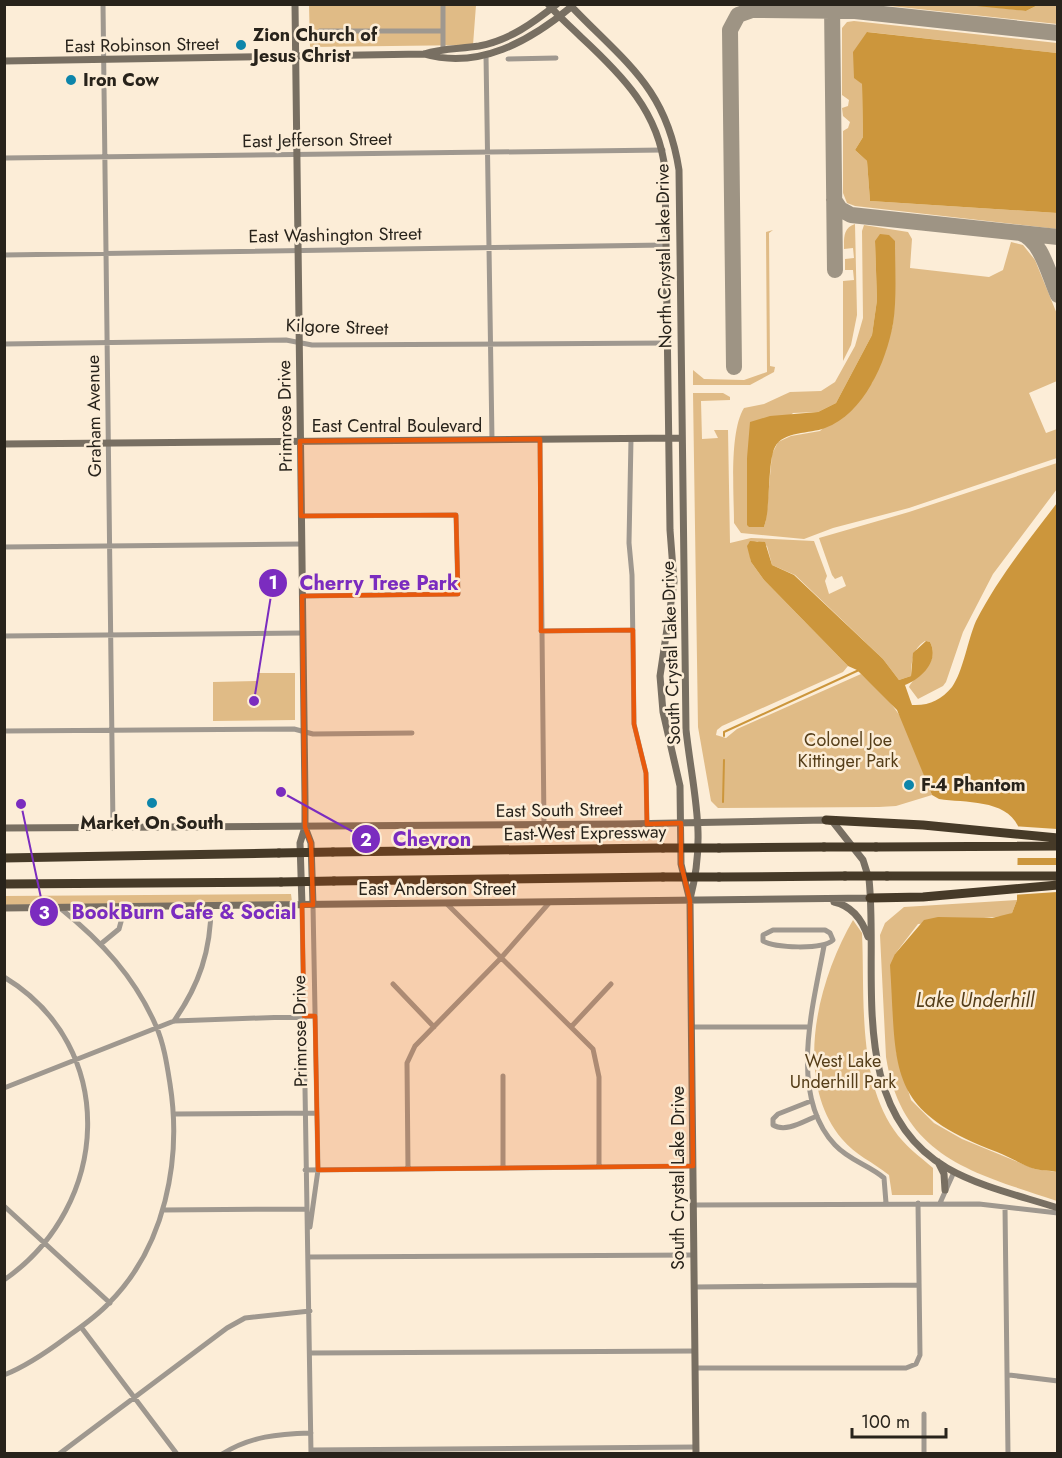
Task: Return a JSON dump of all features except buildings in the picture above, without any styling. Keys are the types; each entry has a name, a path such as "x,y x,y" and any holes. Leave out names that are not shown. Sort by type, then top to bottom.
{"highway":[{"path":"826,820 1007,832 1058,838"},
{"name":"East-West Expressway","path":"4,858 663,848 1058,846"},
{"path":"4,884 1058,876"},
{"path":"870,898 1058,885"}],"main road":[{"name":"Primrose Drive","path":"295,4 305,827 300,843 302,905"},
{"name":"East Robinson Street","path":"4,62 424,54 443,48 464,48 500,40 522,30 552,6"},
{"name":"North Crystal Lake Drive","path":"552,6 560,17 633,89 654,125 663,150 669,438"},
{"name":"East Robinson Street","path":"424,54 442,60 486,55 513,46 560,17 570,6"},
{"name":"North Crystal Lake Drive","path":"570,6 647,84 667,119 672,134 679,170 681,438"},
{"name":"South Crystal Lake Drive","path":"669,438 674,582 660,676 664,720 680,786 681,864 690,901 696,1450"},
{"name":"East Central Boulevard","path":"4,444 681,438"},
{"name":"South Crystal Lake Drive","path":"681,438 686,730 696,790 699,865 690,901"},
{"name":"East South Street","path":"4,828 647,824 698,821 826,820"},
{"path":"826,820 837,825 864,860 869,879 876,1054 882,1085 905,1130 938,1162 954,1172 1058,1210"},
{"name":"Primrose Drive","path":"305,827 311,843 313,905"},
{"name":"East Anderson Street","path":"4,909 870,898"},
{"path":"826,900 851,909 866,929 870,945"},
{"path":"938,1162 944,1174 945,1190"}],"street":[{"name":"Graham Avenue","path":"103,4 108,254 113,828"},
{"path":"443,4 443,48"},
{"path":"320,31 443,31"},
{"path":"513,46 518,58"},
{"path":"486,55 492,440"},
{"path":"508,58 556,58"},
{"name":"East Jefferson Street","path":"4,158 663,150"},
{"name":"East Washington Street","path":"4,255 665,245"},
{"name":"Kilgore Street","path":"4,344 286,340 312,345 668,343"},
{"path":"540,439 544,825"},
{"path":"631,439 632,515 629,543 634,724 646,773 647,824"},
{"path":"301,516 456,515 458,594 302,596"},
{"path":"4,547 302,544"},
{"path":"541,630 633,630"},
{"path":"4,636 303,633"},
{"path":"4,731 294,729 313,734 412,733"},
{"path":"408,1169 407,1063 415,1046 501,958 549,903"},
{"path":"447,904 593,1049 598,1063 598,1167"},
{"name":"Primrose Drive","path":"302,905 305,1209 309,1235"},
{"name":"Primrose Drive","path":"311,1452 309,1235 318,1170 313,905"},
{"path":"174,1021 189,1000 207,958 211,906"},
{"path":"102,943 119,929 125,907"},
{"path":"4,1375 36,1359 110,1303 139,1265 163,1210 175,1153 175,1114 167,1064 157,1027 131,981 102,943 60,908"},
{"path":"824,946 772,946 763,941 763,934 774,930 825,930 830,933 832,940 824,946 809,1027 807,1062 811,1101 834,1144 855,1162 877,1172 884,1178 886,1203"},
{"path":"4,977 44,1009 62,1034 75,1059 87,1107 87,1144 73,1199 66,1215 46,1244 4,1280"},
{"path":"393,984 434,1026"},
{"path":"571,1026 611,984"},
{"path":"4,1088 174,1021 315,1016"},
{"path":"692,1027 809,1027"},
{"path":"502,1076 503,1168"},
{"path":"811,1101 778,1114 773,1119 773,1125 779,1129 786,1128 817,1116"},
{"path":"175,1114 317,1113"},
{"path":"305,1170 693,1167"},
{"path":"940,1203 954,1172"},
{"path":"695,1368 906,1368 916,1365 920,1355 918,1203"},
{"path":"693,1204 940,1203 1058,1210"},
{"path":"4,1206 110,1303"},
{"path":"1005,1207 1009,1375 1008,1454"},
{"path":"163,1210 305,1209"},
{"path":"309,1257 694,1255"},
{"path":"694,1287 918,1285"},
{"path":"59,1454 227,1328 245,1318 310,1311"},
{"path":"81,1327 177,1454"},
{"path":"310,1353 695,1351"},
{"path":"1009,1375 1058,1381"},
{"path":"924,1414 924,1454"},
{"path":"222,1454 239,1443 258,1437 311,1433"},
{"path":"311,1452 696,1450"}],"highlighted area":[{"path":"540,439 541,631 633,630 634,724 646,773 647,824 681,823 681,864 690,901 693,1166 318,1170 315,1016 304,1016 302,905 313,905 311,843 305,827 302,596 458,594 456,515 301,516 300,441"}],"green space":[{"path":"967,4 1026,11 1038,5 1057,5 1057,24 881,5"},
{"path":"309,5 476,5 473,45 310,47"},
{"path":"847,22 1057,43 1057,53 868,32 859,80 862,84 863,137 855,150 867,161 870,201 1057,213 1057,229 855,206 847,203 843,193 843,131 848,128 850,122 843,116 842,108 848,106 849,100 842,95 842,28"},
{"path":"855,224 857,315 851,345 843,361 843,281 854,280 853,270 845,270 845,259 854,258 853,248 844,249 844,237 848,228"},
{"path":"864,225 908,232 912,239 910,268 989,277 1003,270 1011,242 1023,245 1035,260 1057,314 1057,381 1029,393 1046,433 1057,429 1057,458 909,508 833,528 804,539 741,533 734,523 733,480 734,447 739,419 744,408 764,404 790,392 821,391 835,382 855,346 863,318 862,231","holes":["875,241 895,242 893,324 885,352 872,383 820,431 791,436 778,442 772,454 764,527 750,527 747,458 793,413 818,412 836,403 872,335 877,300"]},
{"path":"773,230 769,233 770,366 775,367 774,372 750,385 693,385 693,370 704,379 744,380 767,372 766,232"},
{"name":"Colonel Joe Kittinger Park","path":"693,393 723,393 730,397 730,400 701,401 702,439 718,438 714,430 728,430 730,543 751,538 814,541 827,576 825,581 829,594 846,586 842,576 835,579 832,575 819,538 909,512 1057,463 1057,489 993,574 963,632 946,682 943,686 918,699 909,687 930,662 933,650 930,642 925,641 915,652 911,676 899,680 883,659 795,575 772,565 767,546 757,541 748,544 751,562 764,580 848,666 843,672 722,726 717,730 716,735 726,738 737,729 861,674 887,698 903,720 932,795 896,806 879,807 718,808 711,801 698,727"},
{"path":"257,673 295,673 295,720 213,721 213,682 257,681"},
{"path":"291,894 292,902 5,905 4,896"},
{"path":"1017,900 1012,913 1006,916 918,924 895,954 896,1051 911,1100 934,1123 962,1139 1035,1169 1057,1172 1057,1201 971,1170 946,1156 925,1140 908,1118 895,1091 886,1057 880,935 885,923 904,907"},
{"name":"West Lake Underhill Park","path":"853,920 862,933 865,1035 874,1085 882,1109 894,1130 933,1168 933,1195 892,1195 889,1175 858,1154 842,1139 827,1115 818,1088 814,1059 821,1000 829,971"}],"water":[{"path":"967,5 1038,5 1026,11"},
{"path":"867,32 1057,53 1057,213 870,201 867,161 855,150 863,137 862,84 854,78 853,52"},
{"path":"880,234 889,235 895,241 895,304 890,339 879,370 862,399 839,421 819,430 784,438 779,442 771,461 764,527 749,527 747,525 747,458 750,422 770,416 818,412 836,403 872,335 877,300 875,241"},
{"name":"Lake Underhill","path":"1057,503 1057,1172 1038,1170 1025,1165 961,1136 934,1120 916,1102 904,1082 897,1060 890,965 895,954 924,920 938,917 992,918 1012,913 1017,900 1018,826 1012,817 994,807 939,799 932,795 897,710 857,670 848,666 764,580 751,562 747,546 750,541 765,542 772,565 794,575 883,659 899,680 911,676 913,653 926,641 930,642 933,656 931,662 923,674 905,685 912,705 924,704 939,699 956,681 973,628 985,605 1014,560"}],"pier":[{"path":"1014,826 1057,829 1057,858 1014,858"},
{"path":"1014,865 1057,865 1057,892 1014,895"}],"waterway":[{"path":"724,736 724,732 859,670"},
{"path":"723,802 724,760"}],"taxiway":[{"path":"832,4 835,270"},
{"path":"734,367 730,30 738,15 752,10 855,11 1058,33"},
{"path":"834,200 840,209 851,215 1058,237"},
{"path":"1020,233 1028,237 1039,251 1058,295"}],"place":[{"name":"Zion Church of Jesus Christ","path":"241,45"},
{"name":"Iron Cow","path":"71,80"},
{"name":"Cherry Tree Park","path":"254,701"},
{"name":"F-4 Phantom","path":"909,785"},
{"name":"Chevron","path":"281,792"},
{"name":"Market On South","path":"152,803"},
{"name":"BookBurn Cafe & Social","path":"21,804"}]}
